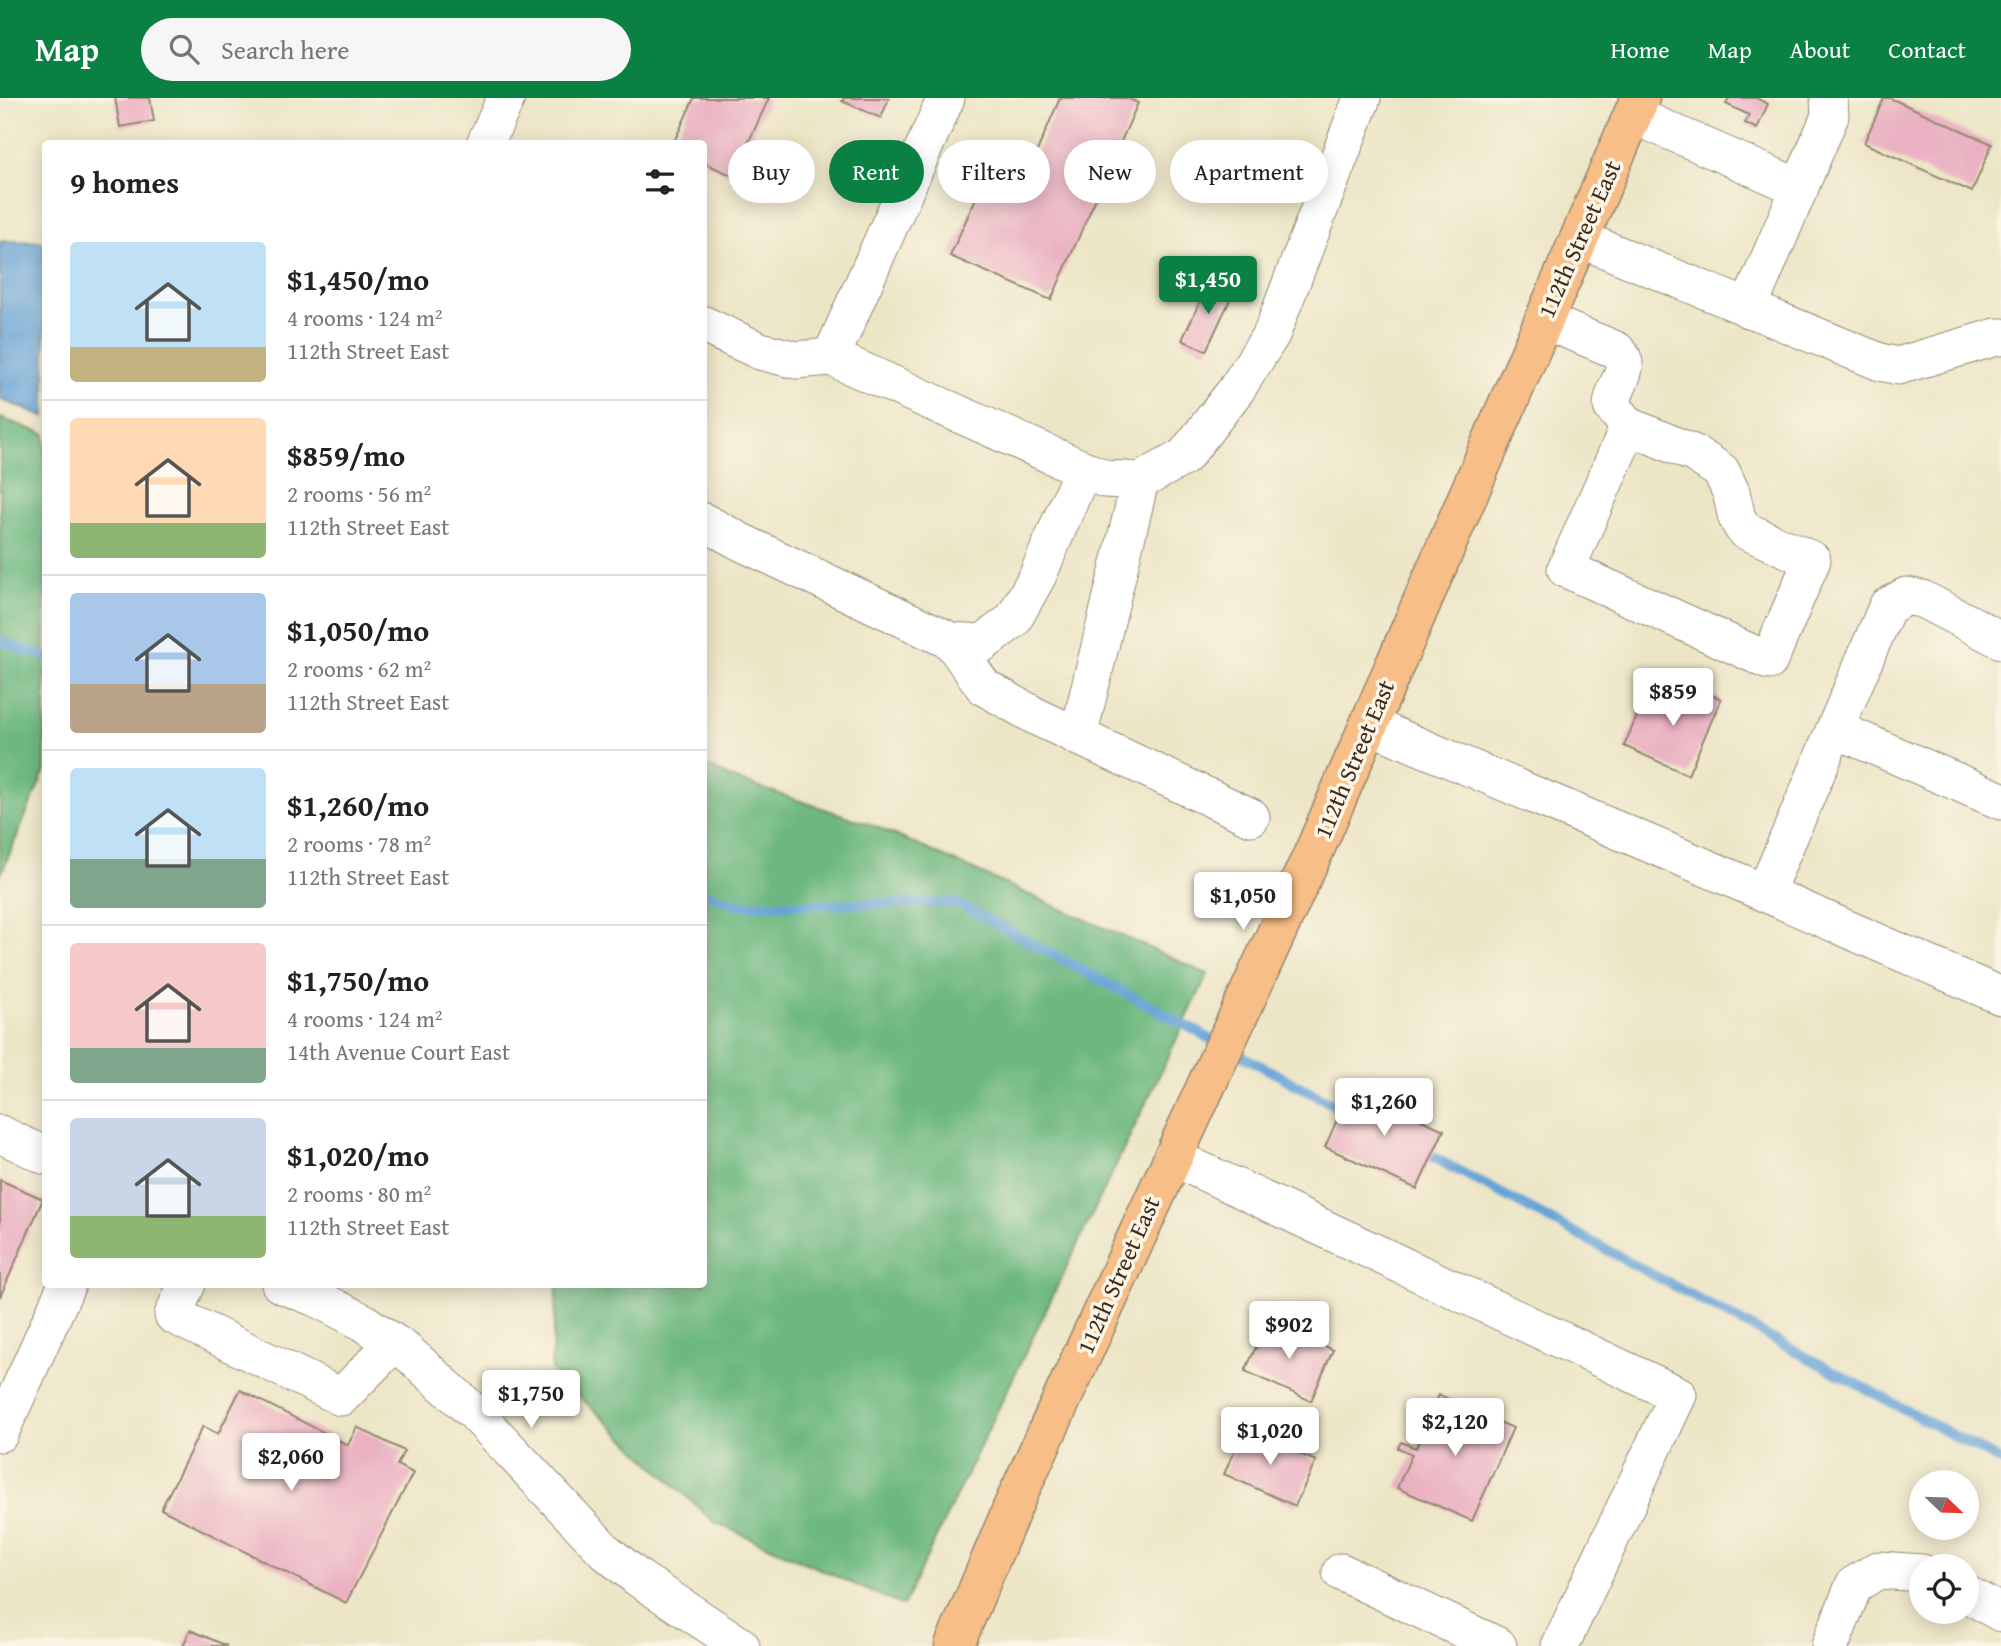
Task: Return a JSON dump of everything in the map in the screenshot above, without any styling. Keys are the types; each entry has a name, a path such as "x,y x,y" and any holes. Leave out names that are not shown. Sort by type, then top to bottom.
{"main road":[{"name":"112th Street East","path":"954,1646 1016,1499 1315,847 1636,107"}],"street":[{"path":"487,140 506,98"},
{"path":"831,357 946,98"},
{"path":"707,327 760,351 796,360 831,357 1105,479 1140,481 1184,457 1236,390 1272,333 1363,98"},
{"path":"1748,309 1830,116 1829,98"},
{"path":"1636,107 1800,188"},
{"path":"1580,239 1880,362 1898,366 2001,337"},
{"path":"1543,320 1616,350 1624,357 1625,366 1612,397 1612,406 1629,426 1695,454 1721,471 1731,492 1737,518 1744,530 1812,560 1769,661 1566,569 1629,426"},
{"path":"707,524 951,641 983,643 1013,620 1038,575 1083,469"},
{"path":"1078,737 1140,481"},
{"path":"1765,893 1888,607 1906,597 1922,599 2001,640"},
{"path":"951,641 984,687 1078,737 1251,817"},
{"path":"1369,725 2001,996"},
{"path":"1835,729 2001,802"},
{"path":"0,1134 42,1154"},
{"path":"1172,1157 1678,1395 1560,1646"},
{"path":"0,1433 65,1288"},
{"path":"291,1288 363,1322 406,1351 476,1414 606,1552 638,1578 741,1646"},
{"path":"180,1300 341,1397 394,1343"},
{"path":"1830,1646 1854,1585 1878,1570 1909,1572"},
{"path":"1341,1572 1497,1646"},
{"path":"1979,1601 2001,1613"}],"green space":[{"path":"0,418 42,433 42,777 0,876"},
{"path":"707,766 731,778 870,824 1208,974 903,1606 714,1522 551,1370 557,1288 707,1288"}],"water":[{"path":"0,241 42,242 42,416 0,399"}],"building":[{"path":"115,98 150,98 154,121 120,127"},
{"path":"694,98 769,98 750,140 728,140 728,174 707,164 707,140 675,140"},
{"path":"844,98 889,98 881,118 842,101"},
{"path":"1060,98 1127,98 1138,103 1122,140 1064,140 1064,203 1094,203 1051,300 950,256 974,203 1050,203 1050,140 1042,140"},
{"path":"1729,98 1756,98 1768,104 1757,129 1745,123 1749,115 1726,104"},
{"path":"1884,98 1890,98 1992,144 1972,192 1864,143"},
{"path":"1210,280 1234,291 1206,351 1182,340"},
{"path":"1689,686 1721,699 1688,775 1624,746 1649,688 1681,703"},
{"path":"1351,1088 1444,1130 1417,1189 1325,1147"},
{"path":"0,1180 42,1199 42,1201 0,1297"},
{"path":"1268,1321 1333,1350 1311,1401 1245,1371"},
{"path":"240,1390 348,1445 357,1427 404,1451 397,1465 413,1473 346,1603 161,1509 203,1426 218,1434"},
{"path":"1439,1395 1513,1428 1472,1521 1397,1488 1412,1454 1398,1448 1401,1442 1416,1448"},
{"path":"1244,1429 1316,1461 1295,1506 1224,1474"},
{"path":"190,1630 227,1646 183,1646"}],"waterway":[{"path":"0,641 42,656"},
{"path":"707,894 739,905 957,903 1353,1115"},
{"path":"1420,1150 2001,1461"}]}
